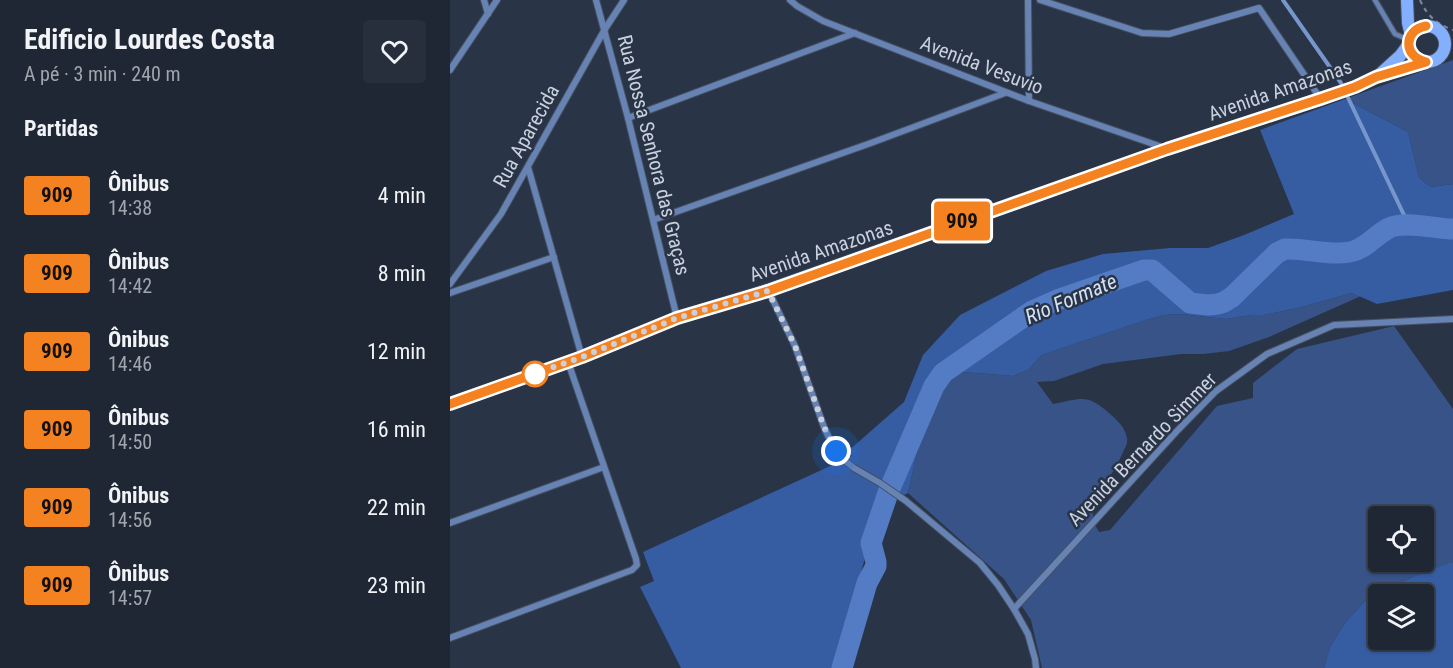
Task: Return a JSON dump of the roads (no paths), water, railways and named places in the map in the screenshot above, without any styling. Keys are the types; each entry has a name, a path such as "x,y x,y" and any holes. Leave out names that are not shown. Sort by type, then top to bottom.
{"street":[{"path":"484,0 488,15"},
{"path":"450,70 497,0"},
{"name":"Rua Nossa Senhora das Graças","path":"596,0 628,118 677,318"},
{"name":"Rua Aparecida","path":"450,284 501,214 605,29 624,0"},
{"name":"Avenida Vesuvio","path":"790,0 823,21 1006,93 1167,149"},
{"path":"1028,0 1029,101"},
{"path":"1040,0 1142,33 1169,34 1259,8"},
{"path":"1254,0 1320,99"},
{"path":"1408,0 1410,50 1414,56 1426,62 1453,51"},
{"path":"1408,0 1421,20 1430,27 1450,35 1439,57"},
{"path":"1410,40 1419,28 1430,27"},
{"path":"628,118 855,33"},
{"name":"Avenida Amazonas","path":"1376,77 1400,56 1410,40"},
{"name":"Avenida Amazonas","path":"450,404 582,357 677,318 768,291 1167,149 1426,62"},
{"path":"653,220 1006,93"},
{"path":"528,167 582,357"},
{"path":"450,293 554,257"},
{"path":"768,291 795,346 824,427 836,451 854,468 906,501 980,564 998,585 1028,634 1036,668"},
{"name":"Avenida Bernardo Simmer","path":"1014,609 1176,432 1216,391 1236,375 1268,354 1334,325 1453,319"},
{"path":"450,638 637,565 568,362"},
{"path":"450,523 604,467"}],"lane":[{"path":"1375,0 1395,34 1410,40"}],"waterway":[{"path":"1283,0 1341,83 1404,215 1403,224"},
{"name":"Rio Formate","path":"842,668 867,583 876,566 871,543 888,493 934,386 943,373 1032,311 1144,270 1152,270 1190,303 1218,304 1232,297 1277,253 1285,249 1342,253 1361,248 1395,226 1411,225 1453,229"}]}
